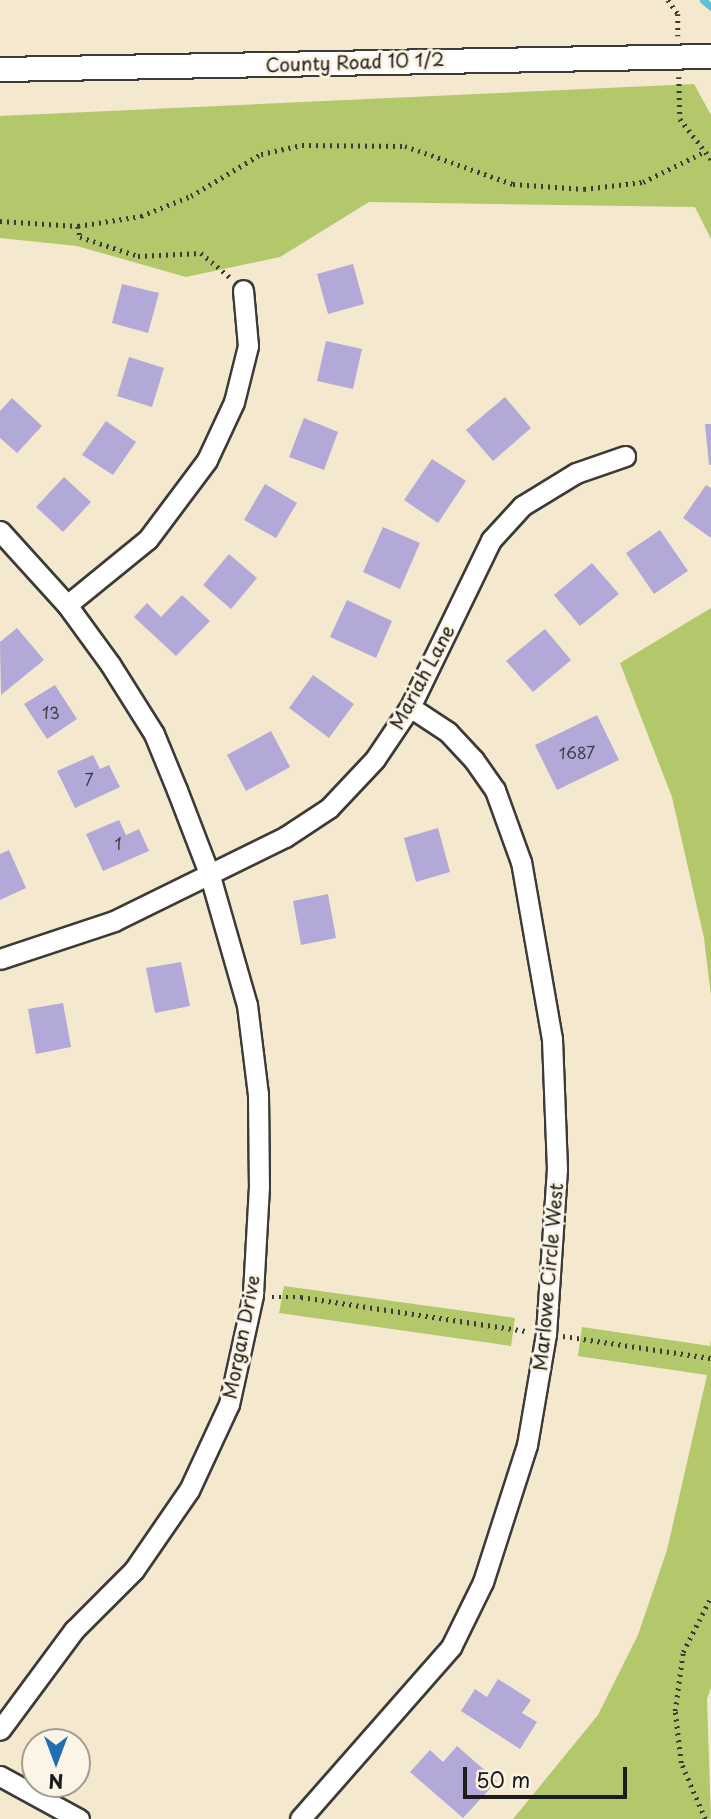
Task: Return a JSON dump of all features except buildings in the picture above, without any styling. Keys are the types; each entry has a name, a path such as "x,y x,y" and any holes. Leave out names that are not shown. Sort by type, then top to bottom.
{"street":[{"name":"County Road 10 1/2","path":"5,70 711,55"},
{"path":"67,605 149,538 207,460 234,402 248,346 243,290"},
{"name":"Mariah Lane","path":"0,960 114,920 285,837 329,808 375,759 410,707 491,540 522,506 576,473 625,456"},
{"name":"Morgan Drive","path":"0,531 67,605 154,734 209,876 247,1005 258,1094 253,1295 229,1404 188,1490 134,1570 74,1630 0,1730"},
{"name":"Marlowe Circle West","path":"300,1819 451,1647 483,1582 527,1445 547,1334 557,1169 552,1039 521,862 495,790 474,760 449,732 410,707"},
{"path":"0,1776 79,1819"}],"path":[{"path":"668,0 678,14 678,36"},
{"path":"679,76 680,119 711,159"},
{"path":"0,221 78,226 141,216 191,196 261,154 302,145 405,146 437,154 485,177 584,189 643,182 704,152"},
{"path":"78,226 80,237 138,256 201,253 243,290"},
{"path":"253,1295 301,1297 527,1331"},
{"path":"572,1338 711,1358"},
{"path":"705,1819 681,1763 675,1711 683,1652 711,1597"}],"green space":[{"path":"694,84 711,115 711,239 695,207 369,202 280,257 186,277 77,246 0,238 0,116"},
{"path":"711,608 711,996 704,938 672,797 620,663"},
{"path":"284,1286 515,1318 511,1346 279,1313"},
{"path":"582,1327 710,1346 711,1340 711,1688 707,1699 711,1819 513,1819 598,1715 638,1635 667,1550 707,1375 578,1356"}],"waterway":[{"path":"703,0 711,7"}]}
